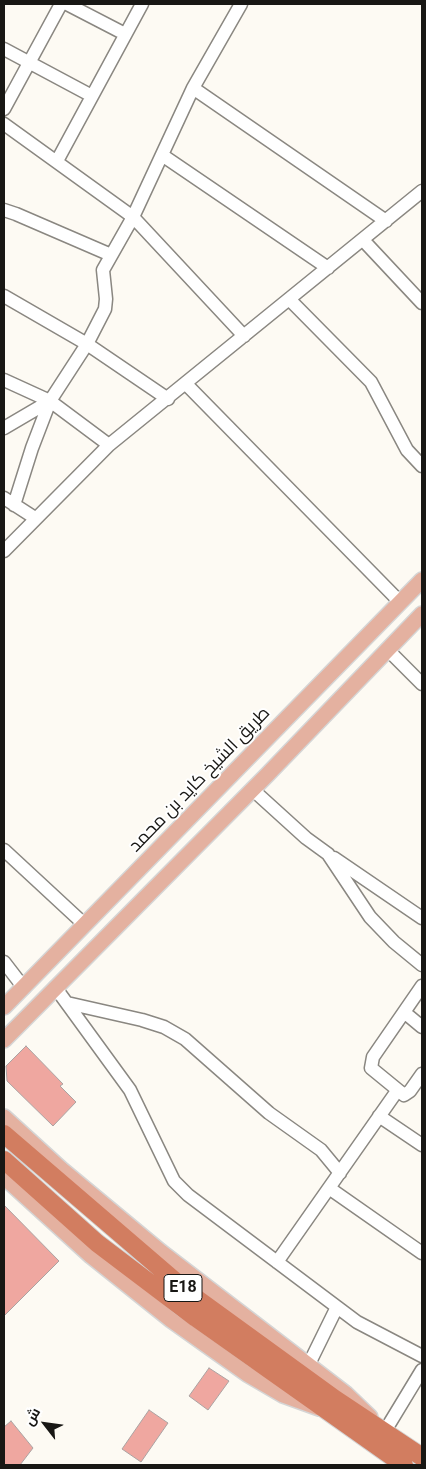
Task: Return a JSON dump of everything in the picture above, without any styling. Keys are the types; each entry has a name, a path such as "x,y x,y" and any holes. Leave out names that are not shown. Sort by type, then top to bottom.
{"highway":[{"name":"E18","path":"4,1134 188,1293 335,1399 380,1428 416,1457"},
{"name":"E18","path":"4,1160 97,1242 196,1318 325,1409 416,1457"}],"main road":[{"name":"طريق الشيخ كايد بن محمد","path":"4,1006 24,988 422,580"},
{"path":"4,1040 422,614"},
{"path":"4,1117 61,1170 153,1245 258,1324 308,1366 357,1403 380,1428"},
{"path":"4,1177 91,1256 171,1320 247,1374 283,1395 310,1406 325,1409"}],"street":[{"path":"4,109 61,4"},
{"path":"67,4 126,34"},
{"path":"57,162 142,4"},
{"path":"35,518 9,501 50,401 87,344 104,309 106,299 103,270 133,217 193,88 241,4"},
{"path":"4,49 92,96"},
{"path":"193,88 386,220"},
{"path":"4,124 133,217 244,336"},
{"path":"162,155 328,268"},
{"path":"4,551 109,445 187,384 422,191"},
{"path":"4,210 111,255"},
{"path":"363,240 422,303"},
{"path":"4,296 87,344 168,399"},
{"path":"289,299 371,382 407,450 422,466"},
{"path":"4,380 50,401 109,445"},
{"path":"187,384 400,602"},
{"path":"4,428 50,401"},
{"path":"388,650 422,684"},
{"path":"252,789 306,838 422,918"},
{"path":"4,850 85,925"},
{"path":"328,854 370,917 394,942 422,965"},
{"path":"4,962 24,988"},
{"path":"422,986 373,1057 371,1063 374,1073 402,1094 407,1094 422,1074"},
{"path":"55,987 130,1090 174,1181 188,1195 357,1322 422,1356"},
{"path":"67,1002 142,1020 164,1027 185,1039 269,1113 316,1146 340,1173"},
{"path":"404,1012 422,1027"},
{"path":"277,1262 397,1091"},
{"path":"379,1116 422,1146"},
{"path":"329,1188 422,1253"},
{"path":"308,1366 337,1306"},
{"path":"380,1428 422,1370"}],"building":[{"path":"26,1046 63,1084 60,1086 76,1102 53,1126 7,1081 6,1066"},
{"path":"4,1205 59,1261 4,1316"},
{"path":"209,1368 229,1381 208,1410 189,1396"},
{"path":"149,1410 168,1423 141,1462 122,1449"},
{"path":"11,1421 33,1448 20,1465 4,1465 4,1427"}]}
